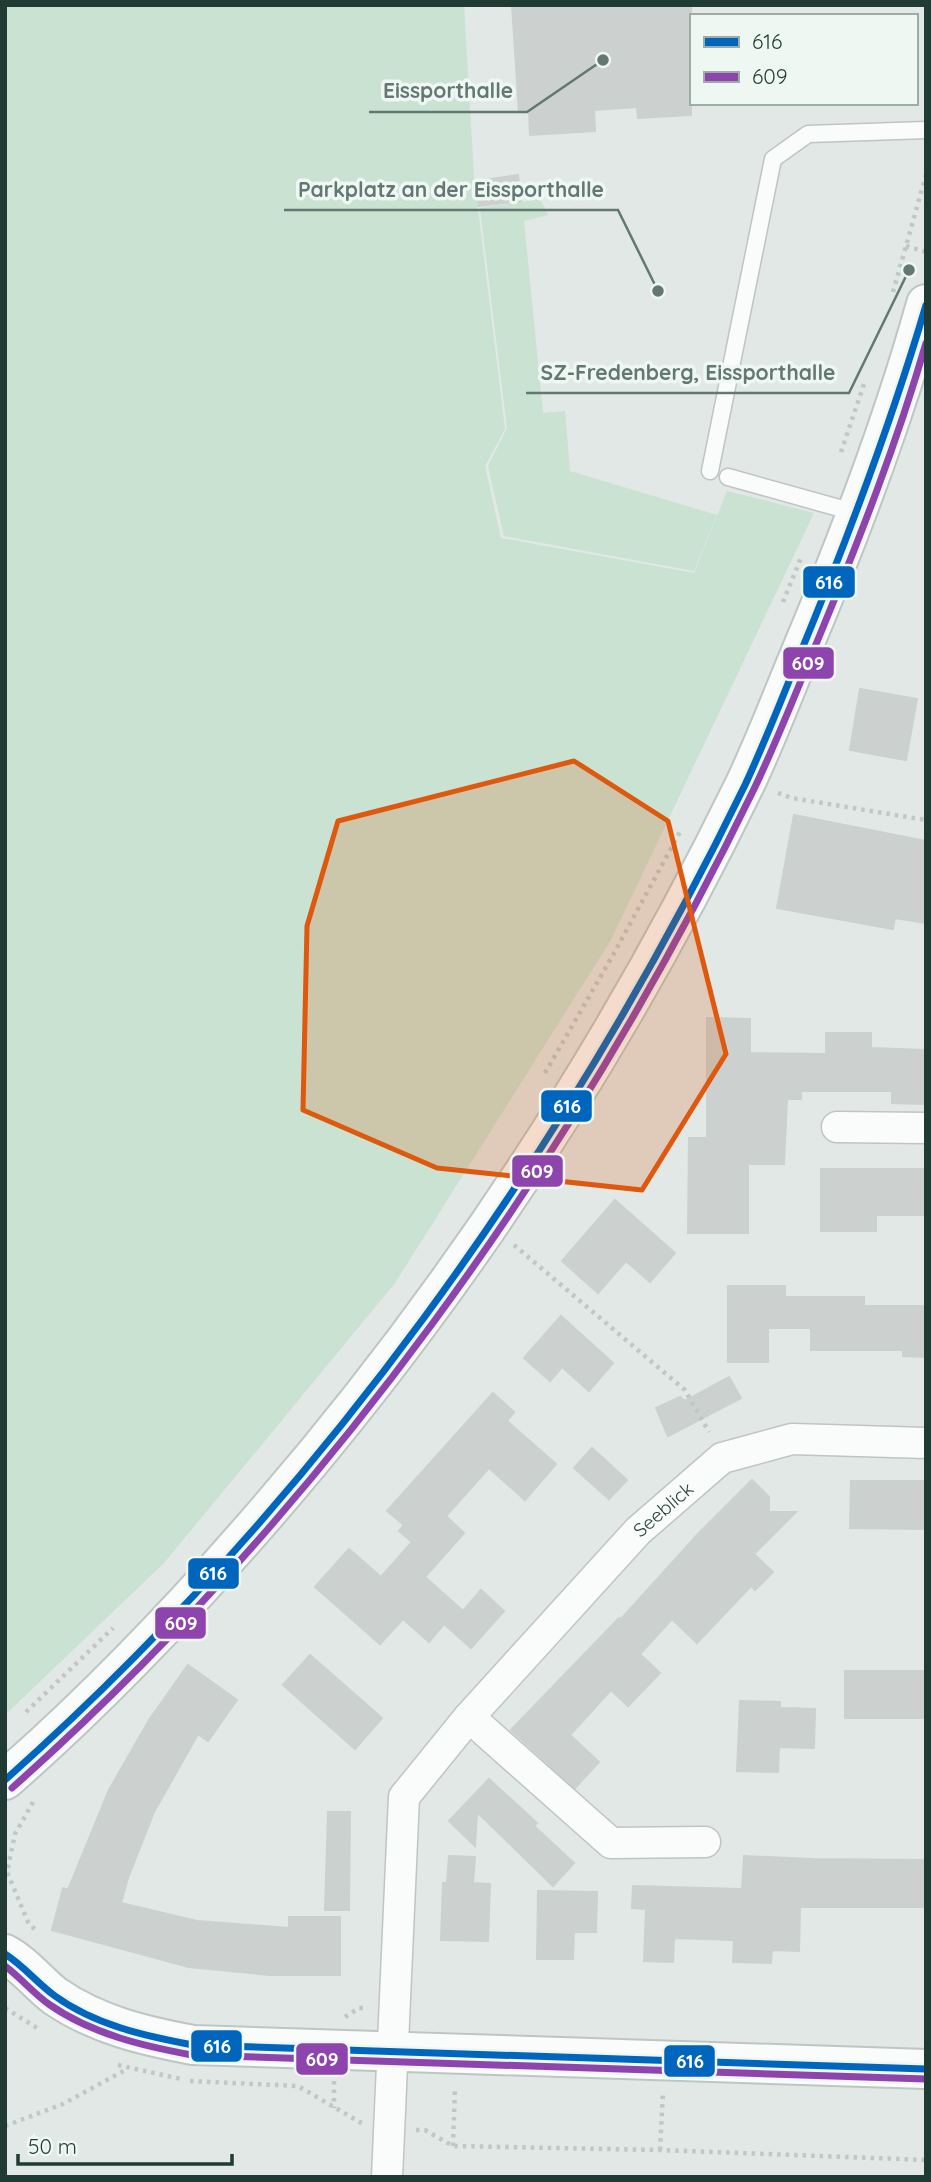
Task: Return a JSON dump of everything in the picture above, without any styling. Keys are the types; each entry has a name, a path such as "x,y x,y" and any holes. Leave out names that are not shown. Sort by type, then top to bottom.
{"street":[{"path":"5,1780 82,1709 187,1604 307,1467 426,1316 492,1224 569,1103 646,973 746,782 837,568 910,359 909,299"},
{"path":"837,1127 926,1128"},
{"name":"Seeblick","path":"387,2177 404,1797 468,1717 638,1531 722,1458 792,1439 926,1443"},
{"path":"468,1717 611,1843 705,1842"},
{"path":"7,1951 55,1996 94,2019 141,2035 193,2045 926,2069"}],"lane":[{"path":"710,471 773,159 808,134 926,130"},
{"path":"728,477 857,513"}],"path":[{"path":"909,299 906,246 926,175"},
{"path":"906,246 926,252"},
{"path":"840,454 865,380"},
{"path":"779,611 804,548"},
{"path":"778,793 792,798 926,820"},
{"path":"540,1081 684,825"},
{"path":"514,1245 685,1390 722,1458"},
{"path":"24,1714 118,1622"},
{"path":"6,1872 28,1922 46,1942"},
{"path":"342,2018 359,2008 396,2010"},
{"path":"5,2126 63,2104 128,2068"},
{"path":"660,2150 663,2089"},
{"path":"389,2128 425,2130 453,2146 660,2150 926,2160"}],"highlighted area":[{"path":"574,761 668,821 726,1054 642,1190 437,1168 303,1110 307,926 338,821"}],"green space":[{"path":"5,5 464,5 474,176 505,429 485,466 501,538 694,573 727,491 814,513 611,940 395,1283 164,1563 5,1715"},
{"path":"540,199 548,215 524,221 543,413 565,411 570,471 717,515 694,571 504,536 488,466 507,428 480,208"}],"building":[{"path":"512,5 691,5 691,115 638,118 637,107 594,110 595,131 530,135 529,111 519,112"},
{"path":"518,175 521,201 479,206 476,181"},
{"path":"860,689 917,699 906,760 850,750"},
{"path":"794,815 926,841 926,923 895,918 893,929 777,908"},
{"path":"707,1018 750,1019 750,1053 826,1054 826,1033 871,1033 871,1048 924,1050 926,1104 892,1103 892,1091 801,1091 801,1099 787,1099 784,1164 748,1164 748,1233 688,1233 689,1138 707,1138"},
{"path":"821,1169 926,1169 926,1215 876,1215 876,1231 821,1231"},
{"path":"615,1200 675,1253 650,1282 626,1261 598,1293 562,1261"},
{"path":"728,1286 785,1286 785,1297 864,1297 864,1306 926,1306 926,1357 903,1356 903,1350 811,1350 811,1328 768,1328 768,1362 728,1362"},
{"path":"561,1316 613,1363 589,1391 562,1367 550,1381 524,1358"},
{"path":"729,1377 741,1398 668,1436 656,1408 680,1397 685,1401"},
{"path":"493,1393 514,1412 507,1421 556,1464 525,1500 489,1468 446,1516 464,1533 425,1577 463,1611 481,1590 504,1611 471,1648 444,1624 429,1642 403,1619 380,1644 315,1587 349,1549 381,1577 412,1542 399,1531 404,1525 387,1511"},
{"path":"592,1448 627,1480 609,1499 574,1468"},
{"path":"752,1480 769,1497 769,1512 796,1512 754,1554 773,1572 755,1590 751,1586 697,1643 672,1619 640,1654 660,1673 628,1706 611,1690 570,1735 599,1762 575,1788 511,1730 619,1618 621,1619 698,1534"},
{"path":"851,1481 926,1481 926,1529 850,1528"},
{"path":"310,1655 382,1718 355,1749 283,1685"},
{"path":"188,1665 237,1700 208,1741 198,1734 154,1812 121,1903 197,1921 289,1928 289,1917 340,1917 340,1975 270,1975 189,1967 52,1930 63,1888 68,1890 109,1790 149,1720"},
{"path":"845,1671 926,1671 926,1718 845,1718"},
{"path":"740,1701 780,1702 780,1708 815,1709 814,1748 779,1747 778,1772 737,1771"},
{"path":"489,1779 537,1823 534,1826 574,1863 553,1886 477,1812 475,1846 449,1821"},
{"path":"328,1812 350,1812 349,1910 325,1910"},
{"path":"449,1856 475,1857 473,1883 490,1884 488,1941 441,1940 443,1883 447,1883"},
{"path":"744,1856 926,1860 926,1907 800,1907 799,1951 772,1950 771,1963 733,1962 734,1940 674,1938 673,1962 644,1961 646,1909 632,1908 633,1886 742,1889"},
{"path":"538,1891 597,1892 596,1932 574,1932 573,1959 537,1959"}],"transit line":[{"name":"616","path":"5,1780 118,1673 226,1560 328,1442 423,1318 513,1191 597,1059 674,923 760,753 867,481 926,305"},
{"name":"609","path":"12,1788 126,1681 234,1568 336,1449 432,1324 522,1196 605,1064 683,928 754,789 863,528 926,343"},
{"name":"616","path":"5,1954 55,1996 87,2015 139,2033 193,2045 926,2069"},
{"name":"609","path":"5,1966 44,2001 83,2024 137,2043 192,2055 926,2079"}],"place":[{"name":"Eissporthalle","path":"603,60"},
{"name":"SZ-Fredenberg, Eissporthalle","path":"909,270"},
{"name":"Parkplatz an der Eissporthalle","path":"658,291"}]}
